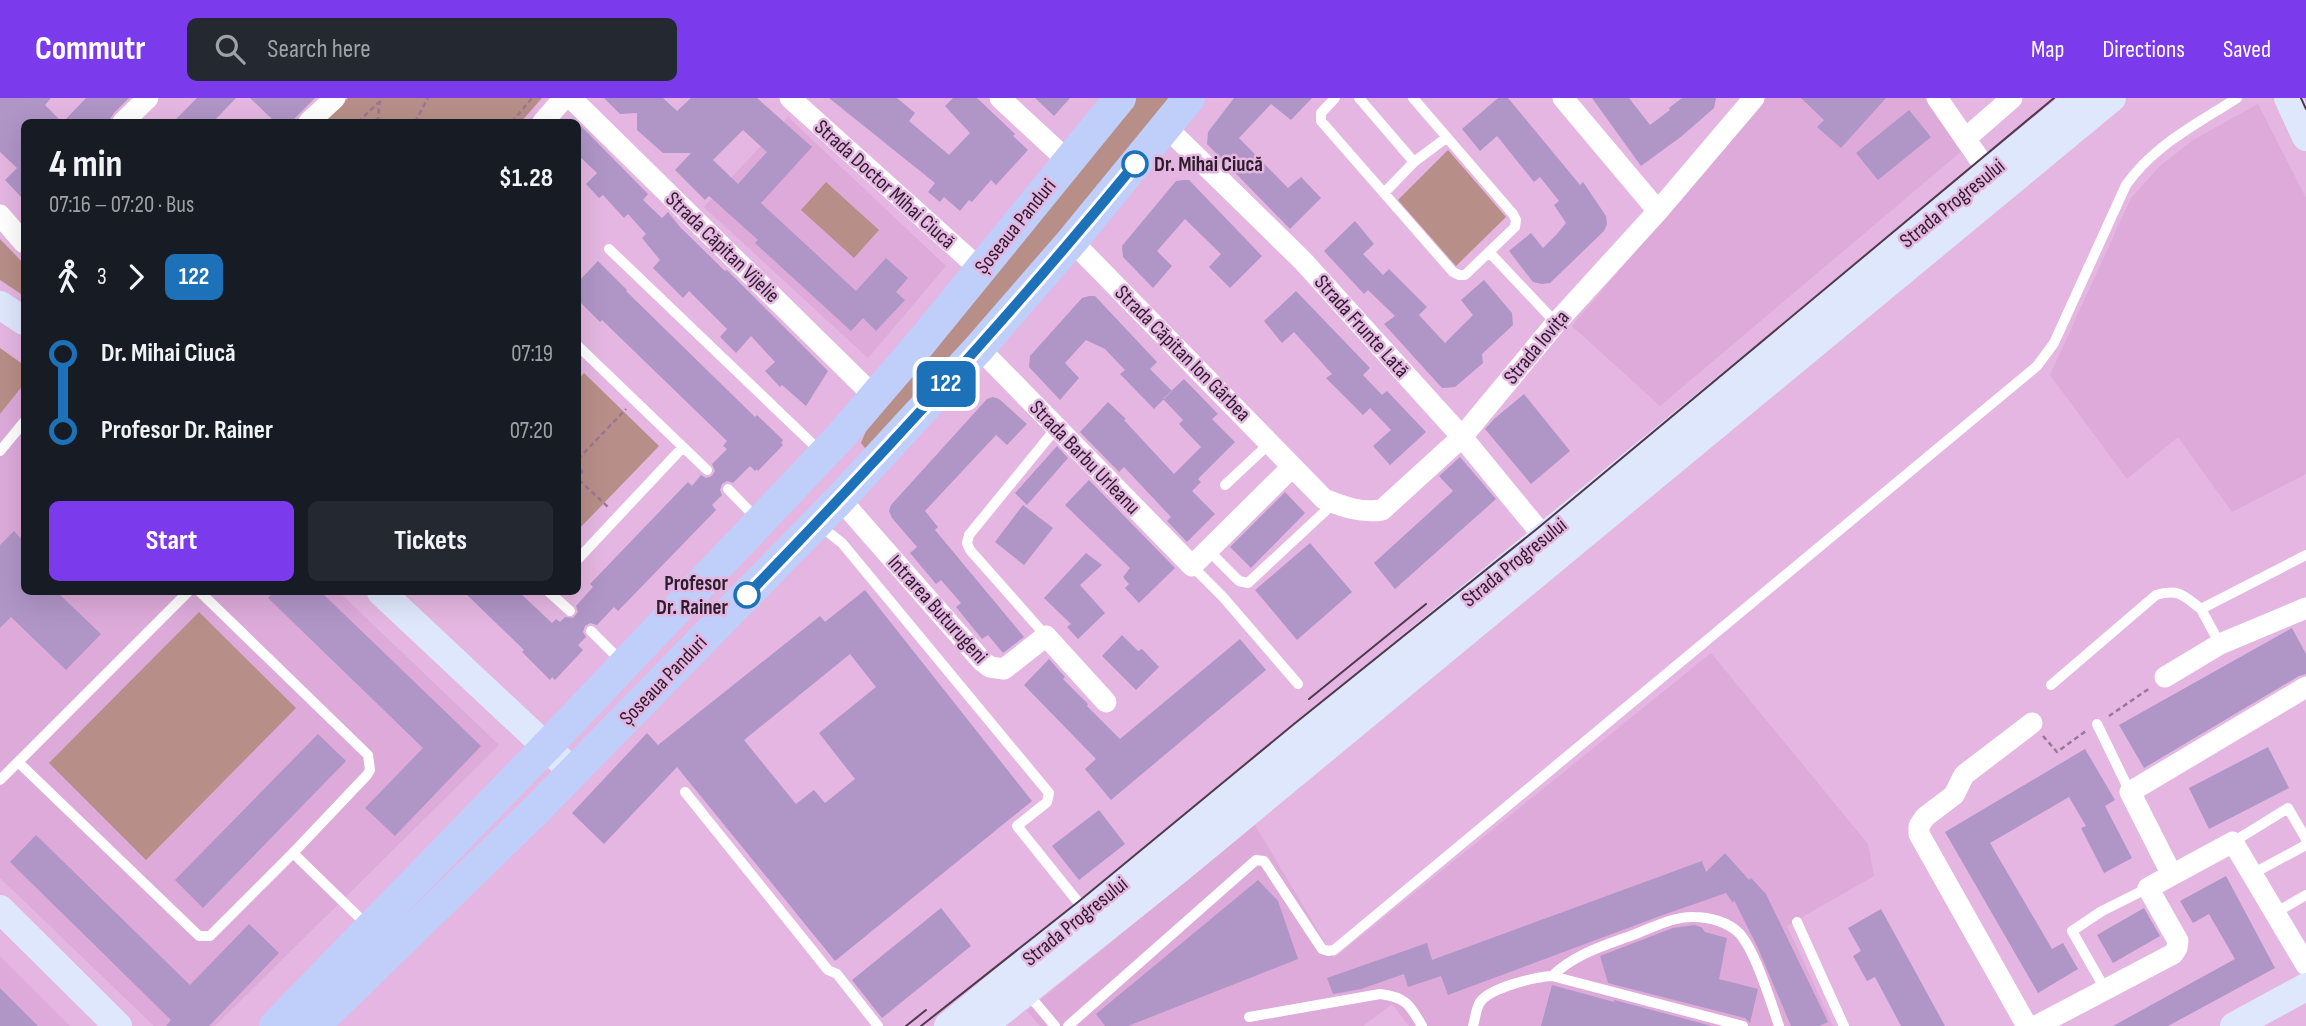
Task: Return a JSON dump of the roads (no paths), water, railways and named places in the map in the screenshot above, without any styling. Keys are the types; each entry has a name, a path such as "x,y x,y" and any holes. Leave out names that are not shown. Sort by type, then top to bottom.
{"main road":[{"name":"Șoseaua Panduri","path":"275,1026 547,746 832,446 1120,98"},
{"name":"Șoseaua Panduri","path":"314,1026 573,772 840,499 979,348 1072,241 1189,98"},
{"name":"Strada Progresului","path":"1995,181 2079,98"},
{"name":"Strada Progresului","path":"983,1026 1019,982 1086,912 1552,546 1995,181 2112,98"},
{"path":"2288,98 2306,137"},
{"path":"0,305 21,319"},
{"path":"832,446 870,467"},
{"name":"Strada Progresului","path":"948,1026 1019,982 1178,870 1552,546"},
{"path":"384,595 573,772"},
{"path":"0,909 118,1026"},
{"path":"2234,1026 2306,987"}],"street":[{"path":"126,119 148,98"},
{"path":"312,119 335,98"},
{"path":"546,119 564,98"},
{"name":"Strada Căpitan Vijelie","path":"571,98 875,397"},
{"name":"Strada Doctor Mihai Ciucă","path":"790,98 980,269"},
{"path":"1000,98 1068,160"},
{"path":"1563,98 1658,211"},
{"path":"1937,98 1995,181"},
{"path":"1965,139 2012,98"},
{"name":"Strada Iovița","path":"1292,467 1324,499 1366,513 1382,510 1462,437 1556,323 1658,211 1750,100"},
{"name":"Strada Frunte Lată","path":"1166,127 1303,261 1462,437 1552,546"},
{"name":"Strada Căpitan Ion Gârbea","path":"1072,241 1292,467"},
{"name":"Strada Barbu Urleanu","path":"979,348 1192,566"},
{"path":"1192,566 1292,467"},
{"name":"Intrarea Buturugeni","path":"840,499 990,667 999,670 1013,664 1046,636"},
{"path":"2165,677 2220,644 2303,617"},
{"path":"1046,636 1106,702"},
{"path":"2172,875 2130,792 2306,687"},
{"path":"2027,1026 1919,834 1919,826 1925,817 1954,795 1964,775 2032,723"},
{"path":"2036,1026 2173,954 2178,940 2148,888 2233,842 2306,965"}],"lane":[{"path":"1335,98 1321,113 1321,121 1459,275 1465,275 1515,227 1516,220 1413,98"},
{"path":"1359,98 1414,162"},
{"path":"1068,1026 1256,860 1264,861 1322,949 1334,950 2037,366 2054,343 2126,185 2137,168 2153,152 2238,98"},
{"path":"1384,193 1414,162 1447,138"},
{"path":"609,249 832,446"},
{"path":"1490,253 1556,323"},
{"path":"581,349 707,470"},
{"path":"581,362 587,355"},
{"path":"0,451 21,426"},
{"path":"1046,636 970,550 967,542 969,535 1057,427"},
{"path":"1225,485 1270,443"},
{"path":"581,556 683,447"},
{"path":"728,489 760,522"},
{"path":"1208,550 1239,581 1248,583 1334,503"},
{"path":"817,523 842,543 1049,793 1047,802 1017,827 1086,912"},
{"path":"2201,609 2306,555"},
{"path":"1192,566 1298,684"},
{"path":"2051,684 2156,595 2167,592 2178,592 2201,609 2220,644"},
{"path":"0,780 185,595"},
{"path":"18,762 199,936 210,936 293,853 370,770 368,755 203,595"},
{"path":"552,595 570,611"},
{"path":"591,631 624,664"},
{"path":"2097,724 2130,792"},
{"path":"685,792 828,970 837,974 878,1026"},
{"path":"2233,842 2288,808 2306,839"},
{"path":"2252,874 2306,845"},
{"path":"293,853 371,929"},
{"path":"2105,989 2072,931 2102,911 2148,888"},
{"path":"2275,913 2306,895"},
{"path":"1552,976 1566,962 1591,950 1677,919 1712,919 1738,933 1748,947 1779,1026"},
{"path":"1797,922 1844,1026"},
{"path":"1473,1026 1479,1004 1487,994 1537,977 1552,976 1743,1026"},
{"path":"1019,982 1055,1026"},
{"path":"1249,1017 1381,994 1398,996 1410,1006 1422,1026"}],"tram line":[{"path":"921,1026 1078,902 1538,528 2054,98"},
{"path":"2301,98 2306,109"},
{"path":"1309,699 1426,604"},
{"path":"906,1026 926,1010"}],"place":[{"name":"Dr. Mihai Ciucă","path":"1135,164"},
{"name":"Profesor Dr. Rainer","path":"747,595"}]}
